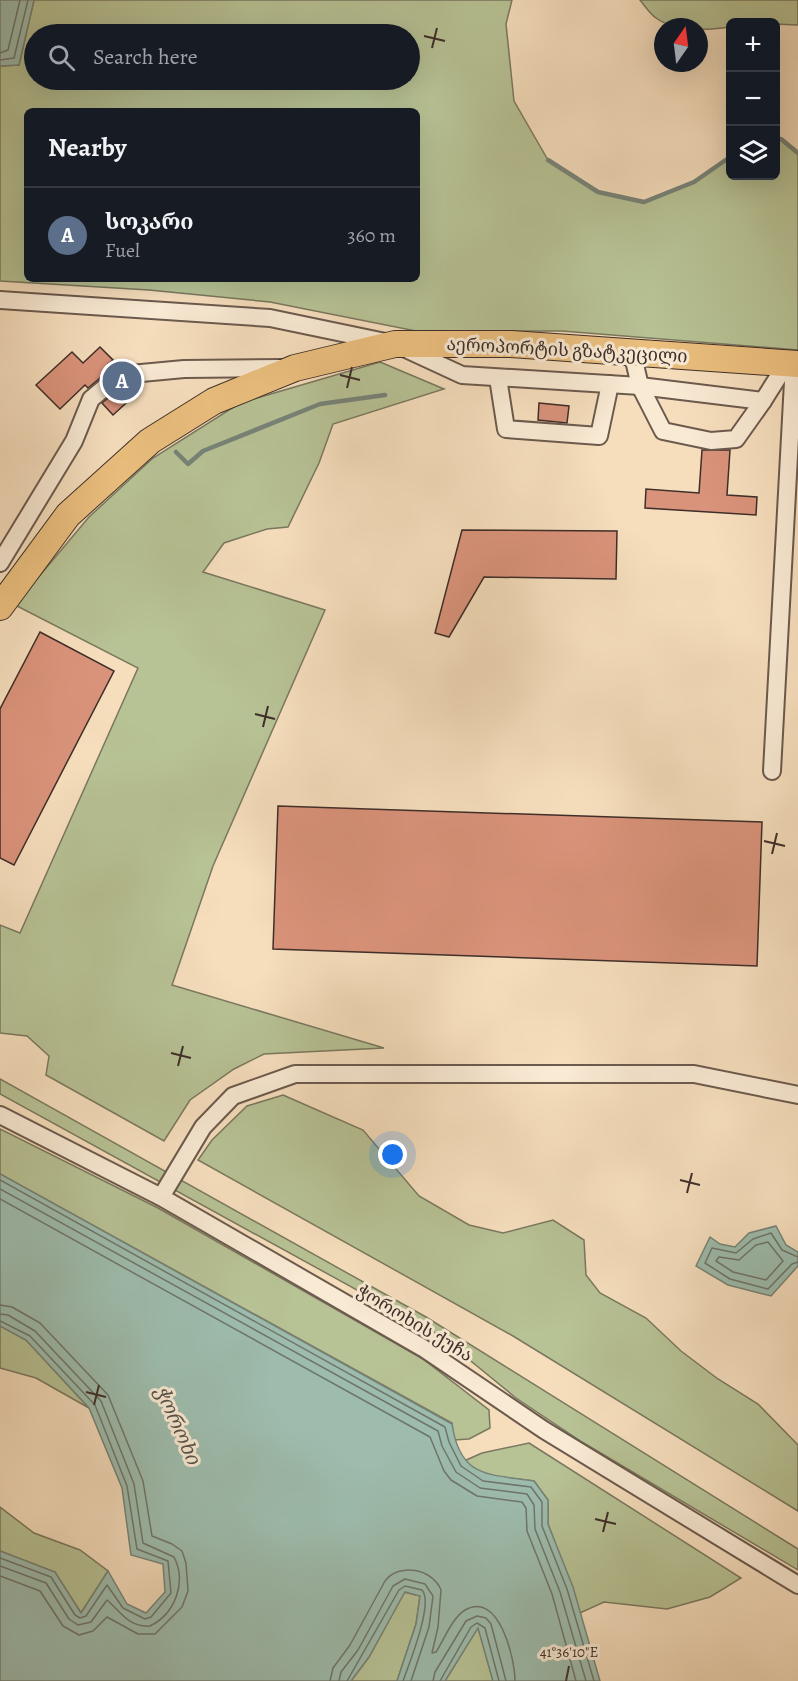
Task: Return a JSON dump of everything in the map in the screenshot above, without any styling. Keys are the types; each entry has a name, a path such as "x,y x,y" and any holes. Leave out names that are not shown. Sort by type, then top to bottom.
{"highway":[{"name":"აეროპორტის გზატკეცილი","path":"0,607 68,515 150,441 214,401 295,368 395,344 511,344 793,363"}],"street":[{"path":"0,300 270,318 395,344 462,375 640,386 763,401"},
{"path":"632,352 640,386 663,431 711,441 736,439 793,363"},
{"path":"772,771 793,363"},
{"path":"0,563 74,441 91,399 120,375 184,369 295,368"},
{"path":"498,378 506,429 599,436 610,384"},
{"path":"161,1197 203,1127 233,1096 295,1074 694,1074 798,1095"},
{"name":"ჭოროხის ქუჩა","path":"0,1115 161,1197 423,1348 543,1430 798,1585"}],"green space":[{"path":"34,0 512,0 506,24 514,101 548,160 598,192 644,202 694,182 726,160 726,180 780,180 780,139 798,153 798,350 562,331 416,331 270,302 149,290 0,281 0,66 19,65 24,43 24,90 420,90 420,24 28,24"},
{"path":"640,0 798,0 798,25 780,24 780,18 726,18 726,28 708,29 708,18 656,18"},
{"path":"380,362 444,389 333,424 319,463 288,527 267,529 224,543 203,572 325,610 213,866 172,985 384,1048 264,1054 234,1069 190,1100 164,1141 46,1075 49,1056 27,1036 0,1033 0,925 20,933 138,668 15,605 89,517 153,458 240,403"},
{"path":"0,1079 426,1317 798,1549 798,1570 582,1442 516,1398 439,1335 0,1094"},
{"path":"283,1095 363,1130 419,1196 469,1225 503,1233 553,1220 584,1240 586,1275 600,1293 646,1318 681,1351 718,1379 758,1404 798,1445 798,1511 513,1336 198,1160 212,1140 247,1106"},
{"path":"0,1129 158,1208 423,1359 489,1410 490,1428 469,1439 454,1440 452,1423 0,1174"},
{"path":"0,1326 26,1340 89,1408 36,1378 0,1368"},
{"path":"529,1443 741,1578 710,1597 667,1609 604,1602 580,1613 548,1524 548,1500 534,1481 484,1475 464,1461 482,1453"},
{"path":"0,1507 34,1533 80,1550 108,1571 81,1613 55,1572 0,1551"},
{"path":"404,1592 420,1596 416,1624 397,1681 351,1681 369,1657"},
{"path":"478,1627 493,1681 445,1681"}],"water":[{"path":"0,0 34,0 28,24 24,24 24,43 19,65 0,66"},
{"name":"ჭოროხი","path":"0,1174 452,1424 462,1455 469,1464 479,1470 503,1477 534,1481 548,1500 548,1524 573,1587 600,1681 493,1681 478,1628 445,1681 397,1681 416,1624 420,1596 405,1592 369,1657 351,1681 0,1681 0,1551 55,1572 81,1613 108,1571 127,1604 146,1613 165,1592 163,1564 131,1555 122,1488 89,1408 26,1340 0,1326"},
{"path":"776,1226 786,1245 798,1252 798,1266 771,1296 728,1285 696,1266 710,1237 720,1244 735,1247 749,1233"}],"building":[{"path":"100,347 113,360 108,364 112,368 88,388 85,385 60,409 36,385 72,352 83,363"},
{"path":"124,385 136,394 113,415 102,403"},
{"path":"539,403 569,406 567,423 538,420"},
{"path":"702,450 730,450 727,495 757,497 756,515 645,508 646,489 699,493"},
{"path":"462,530 617,531 616,579 484,577 449,637 435,633"},
{"path":"40,632 114,671 14,865 0,858 0,709"},
{"path":"278,806 762,822 757,966 273,949"}],"waterway":[{"path":"780,139 798,153"},
{"path":"548,160 598,192 644,202 694,182 726,160"},
{"path":"176,452 188,464 203,451 320,404 385,395"}],"place":[{"name":"სოკარი","path":"122,381"}]}
